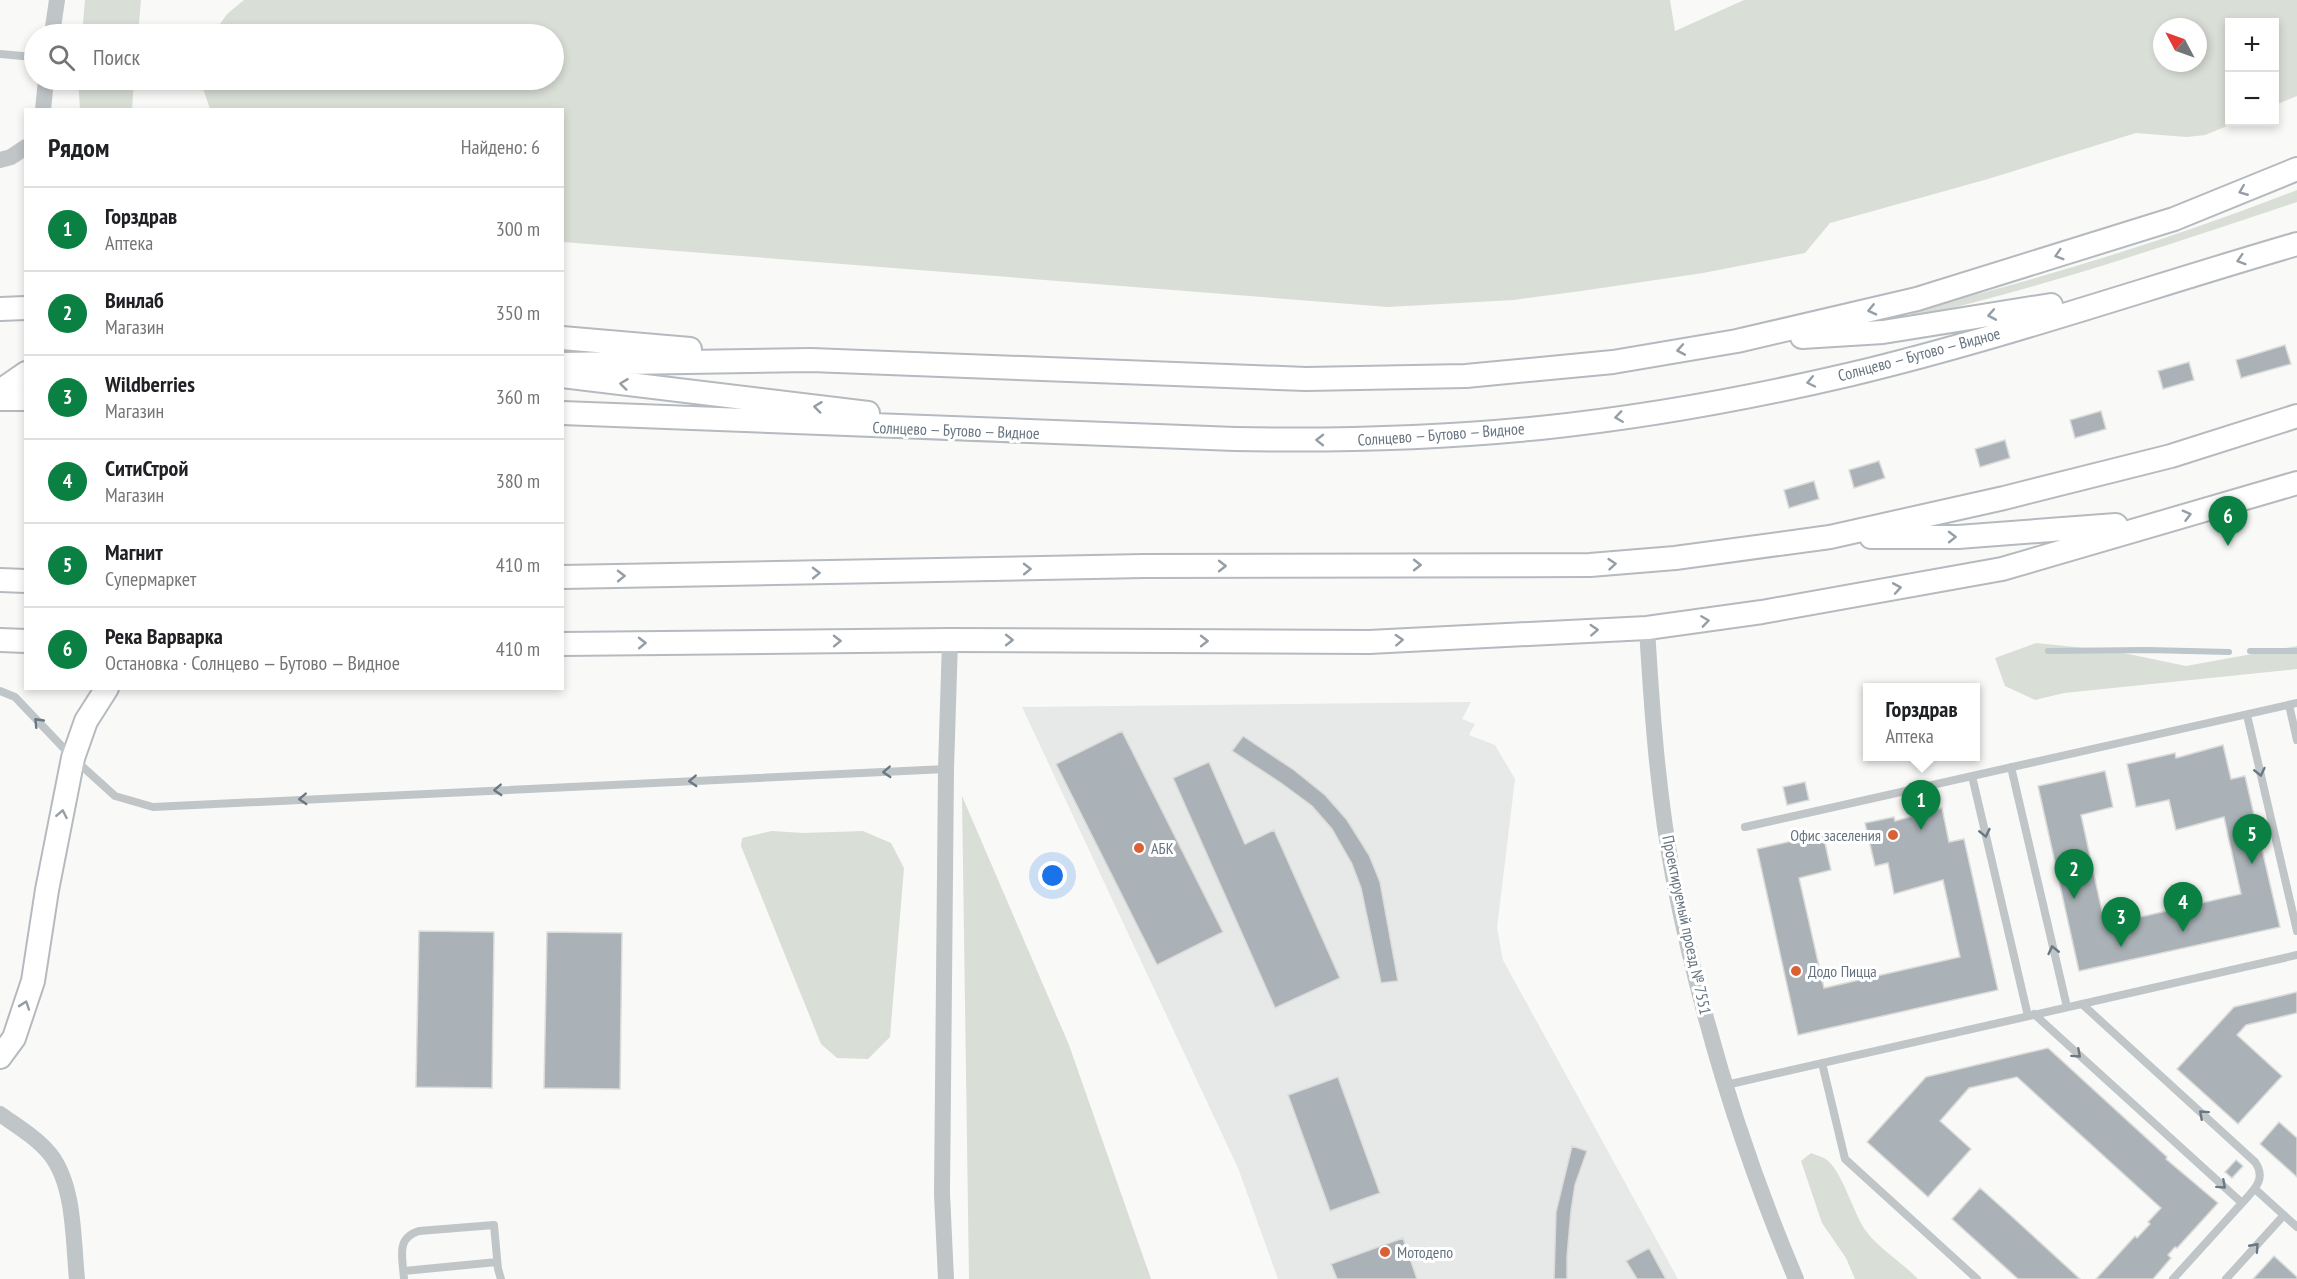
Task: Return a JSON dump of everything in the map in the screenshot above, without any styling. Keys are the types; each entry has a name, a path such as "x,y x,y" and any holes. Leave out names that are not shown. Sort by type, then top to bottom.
{"main road":[{"path":"564,338 811,360 1306,379 1466,376 1613,362 1737,341 1928,296 2174,219 2297,169"},
{"name":"Солнцево — Бутово — Видное","path":"564,413 1043,433 1331,441 1442,436 1541,428 1728,399 1850,374 1915,358 2297,244"},
{"path":"1737,341 1883,332 1978,318 2153,286"},
{"path":"0,309 24,308"},
{"path":"564,364 811,360"},
{"path":"0,391 24,374"},
{"path":"564,376 1043,433"},
{"path":"0,399 24,399"},
{"path":"564,577 1156,566 1590,565 1675,558 1830,537 2171,456 2297,416"},
{"path":"564,644 950,640 1369,642 1647,628 1762,612 2002,569 2297,483"},
{"path":"1830,537 1958,537 2159,522"},
{"path":"0,580 24,581"},
{"path":"0,640 24,641"},
{"path":"0,1057 14,1038 33,981 47,890 73,758 86,721 106,690"}],"street":[{"path":"53,24 57,0"},
{"path":"43,108 45,90"},
{"path":"0,160 11,157 24,148"},
{"name":"Проектируемый проезд № 7551","path":"1647,628 1656,750 1674,879 1696,983 1726,1085 1770,1217 1796,1279"},
{"path":"946,1279 942,1183 946,769 950,640"},
{"path":"0,1114 37,1141 51,1155 63,1175 68,1194 77,1279"}],"lane":[{"path":"0,54 24,56"},
{"path":"0,691 15,697 73,758 115,796 153,807 946,769"},
{"path":"1745,827 2293,704 2297,740"},
{"path":"2247,715 2297,931"},
{"path":"2011,767 2067,1007"},
{"path":"1972,776 2031,1015 2242,1203"},
{"path":"1726,1085 2297,955"},
{"path":"2082,1004 2255,1162 2261,1174 2255,1189 2173,1279"},
{"path":"1822,1063 1845,1159 1977,1279"},
{"path":"2255,1189 2297,1227"},
{"path":"2226,1279 2284,1215"},
{"path":"497,1262 404,1275 402,1245 410,1233 419,1231 494,1225 501,1279"}],"shaded area":[{"path":"85,0 141,0 139,24 83,24"},
{"path":"244,0 1670,0 1675,31 1744,0 2297,0 2297,96 2279,103 2279,18 2225,18 2225,126 2227,126 2205,135 2187,137 2136,133 1988,179 1830,223 1805,253 1703,273 1513,300 1388,307 564,242 564,108 210,108 203,90 564,90 564,24 220,24 227,14"},
{"path":"79,90 133,90 132,108 80,108"},
{"path":"2297,190 2297,202 2155,249 2060,279 1914,317 1911,315 1912,312 1920,309 2016,284 2157,240"},
{"path":"2036,643 2114,651 2186,666 2297,646 2297,669 2064,693 2035,700 2005,686 1995,658"},
{"path":"1471,702 1462,719 1475,724 1469,735 1495,745 1515,779 1497,928 1503,960 1678,1279 1278,1279 1238,1168 1022,707"},
{"path":"962,796 1069,1045 1151,1279 969,1279"},
{"path":"772,831 803,833 863,831 891,843 904,868 890,1037 868,1059 837,1058 821,1044 741,846 742,838"},
{"path":"1811,1153 1824,1158 1836,1171 1866,1231 1918,1279 1855,1279 1846,1258 1822,1223 1801,1161"}],"building":[{"path":"2285,345 2291,364 2241,378 2236,360"},
{"path":"2189,362 2194,380 2163,389 2158,371"},
{"path":"2101,411 2106,429 2075,438 2070,420"},
{"path":"2005,440 2010,458 1980,467 1975,449"},
{"path":"1879,461 1885,478 1854,488 1849,470"},
{"path":"1814,481 1819,499 1789,508 1784,490"},
{"name":"АБК","path":"1122,731 1223,932 1157,965 1056,764"},
{"path":"1243,736 1294,770 1325,795 1347,820 1369,855 1380,882 1398,981 1381,983 1361,888 1352,864 1332,829 1312,806 1232,751"},
{"path":"2223,745 2231,779 2245,776 2280,927 2079,971 2038,786 2105,771 2113,807 2081,815 2105,925 2241,894 2224,817 2176,830 2169,800 2136,807 2127,764 2175,753 2176,758"},
{"path":"1209,762 1245,844 1274,830 1340,978 1275,1008 1173,778"},
{"path":"1805,782 1809,800 1787,805 1783,787"},
{"path":"1942,808 1949,842 1964,839 1998,990 1798,1035 1757,849 1823,834 1831,870 1799,878 1824,988 1960,957 1943,880 1894,894 1888,863 1875,866 1865,823 1894,817 1895,821"},
{"path":"419,931 494,932 492,1088 416,1087"},
{"path":"547,932 622,933 620,1089 544,1088"},
{"path":"2297,992 2297,1013 2246,1025 2237,1035 2282,1076 2238,1124 2177,1069 2234,1007"},
{"path":"2048,1048 2167,1157 2166,1159 2218,1203 2168,1255 2171,1258 2153,1279 2096,1279 2135,1236 2137,1238 2150,1224 2148,1222 2161,1208 2017,1077 1969,1088 1940,1121 1971,1149 1928,1197 1867,1142 1926,1077"},
{"path":"1338,1077 1380,1193 1330,1211 1288,1095"},
{"path":"2279,1122 2297,1138 2297,1177 2260,1144"},
{"path":"1572,1146 1587,1151 1575,1185 1567,1257 1567,1279 1554,1279 1556,1212"},
{"path":"2236,1160 2243,1166 2232,1178 2225,1172"},
{"path":"1980,1188 2080,1279 2018,1279 1952,1219"},
{"name":"Мотодепо","path":"1403,1238 1417,1279 1337,1279 1331,1264"},
{"path":"1649,1248 1666,1279 1637,1279 1626,1261"},
{"path":"2274,1256 2297,1277 2297,1279 2253,1279"}],"waterway":[{"path":"2048,651 2229,652"},
{"path":"2250,651 2297,651"}],"place":[{"name":"Река Варварка","path":"2228,546"},
{"name":"Горздрав","path":"1921,830"},
{"name":"Офис заселения","path":"1893,835"},
{"name":"АБК","path":"1139,848"},
{"name":"Магнит","path":"2252,864"},
{"name":"Винлаб","path":"2074,899"},
{"name":"СитиСтрой","path":"2183,932"},
{"name":"Wildberries","path":"2121,947"},
{"name":"Додо Пицца","path":"1796,971"},
{"name":"Мотодепо","path":"1385,1252"}]}
